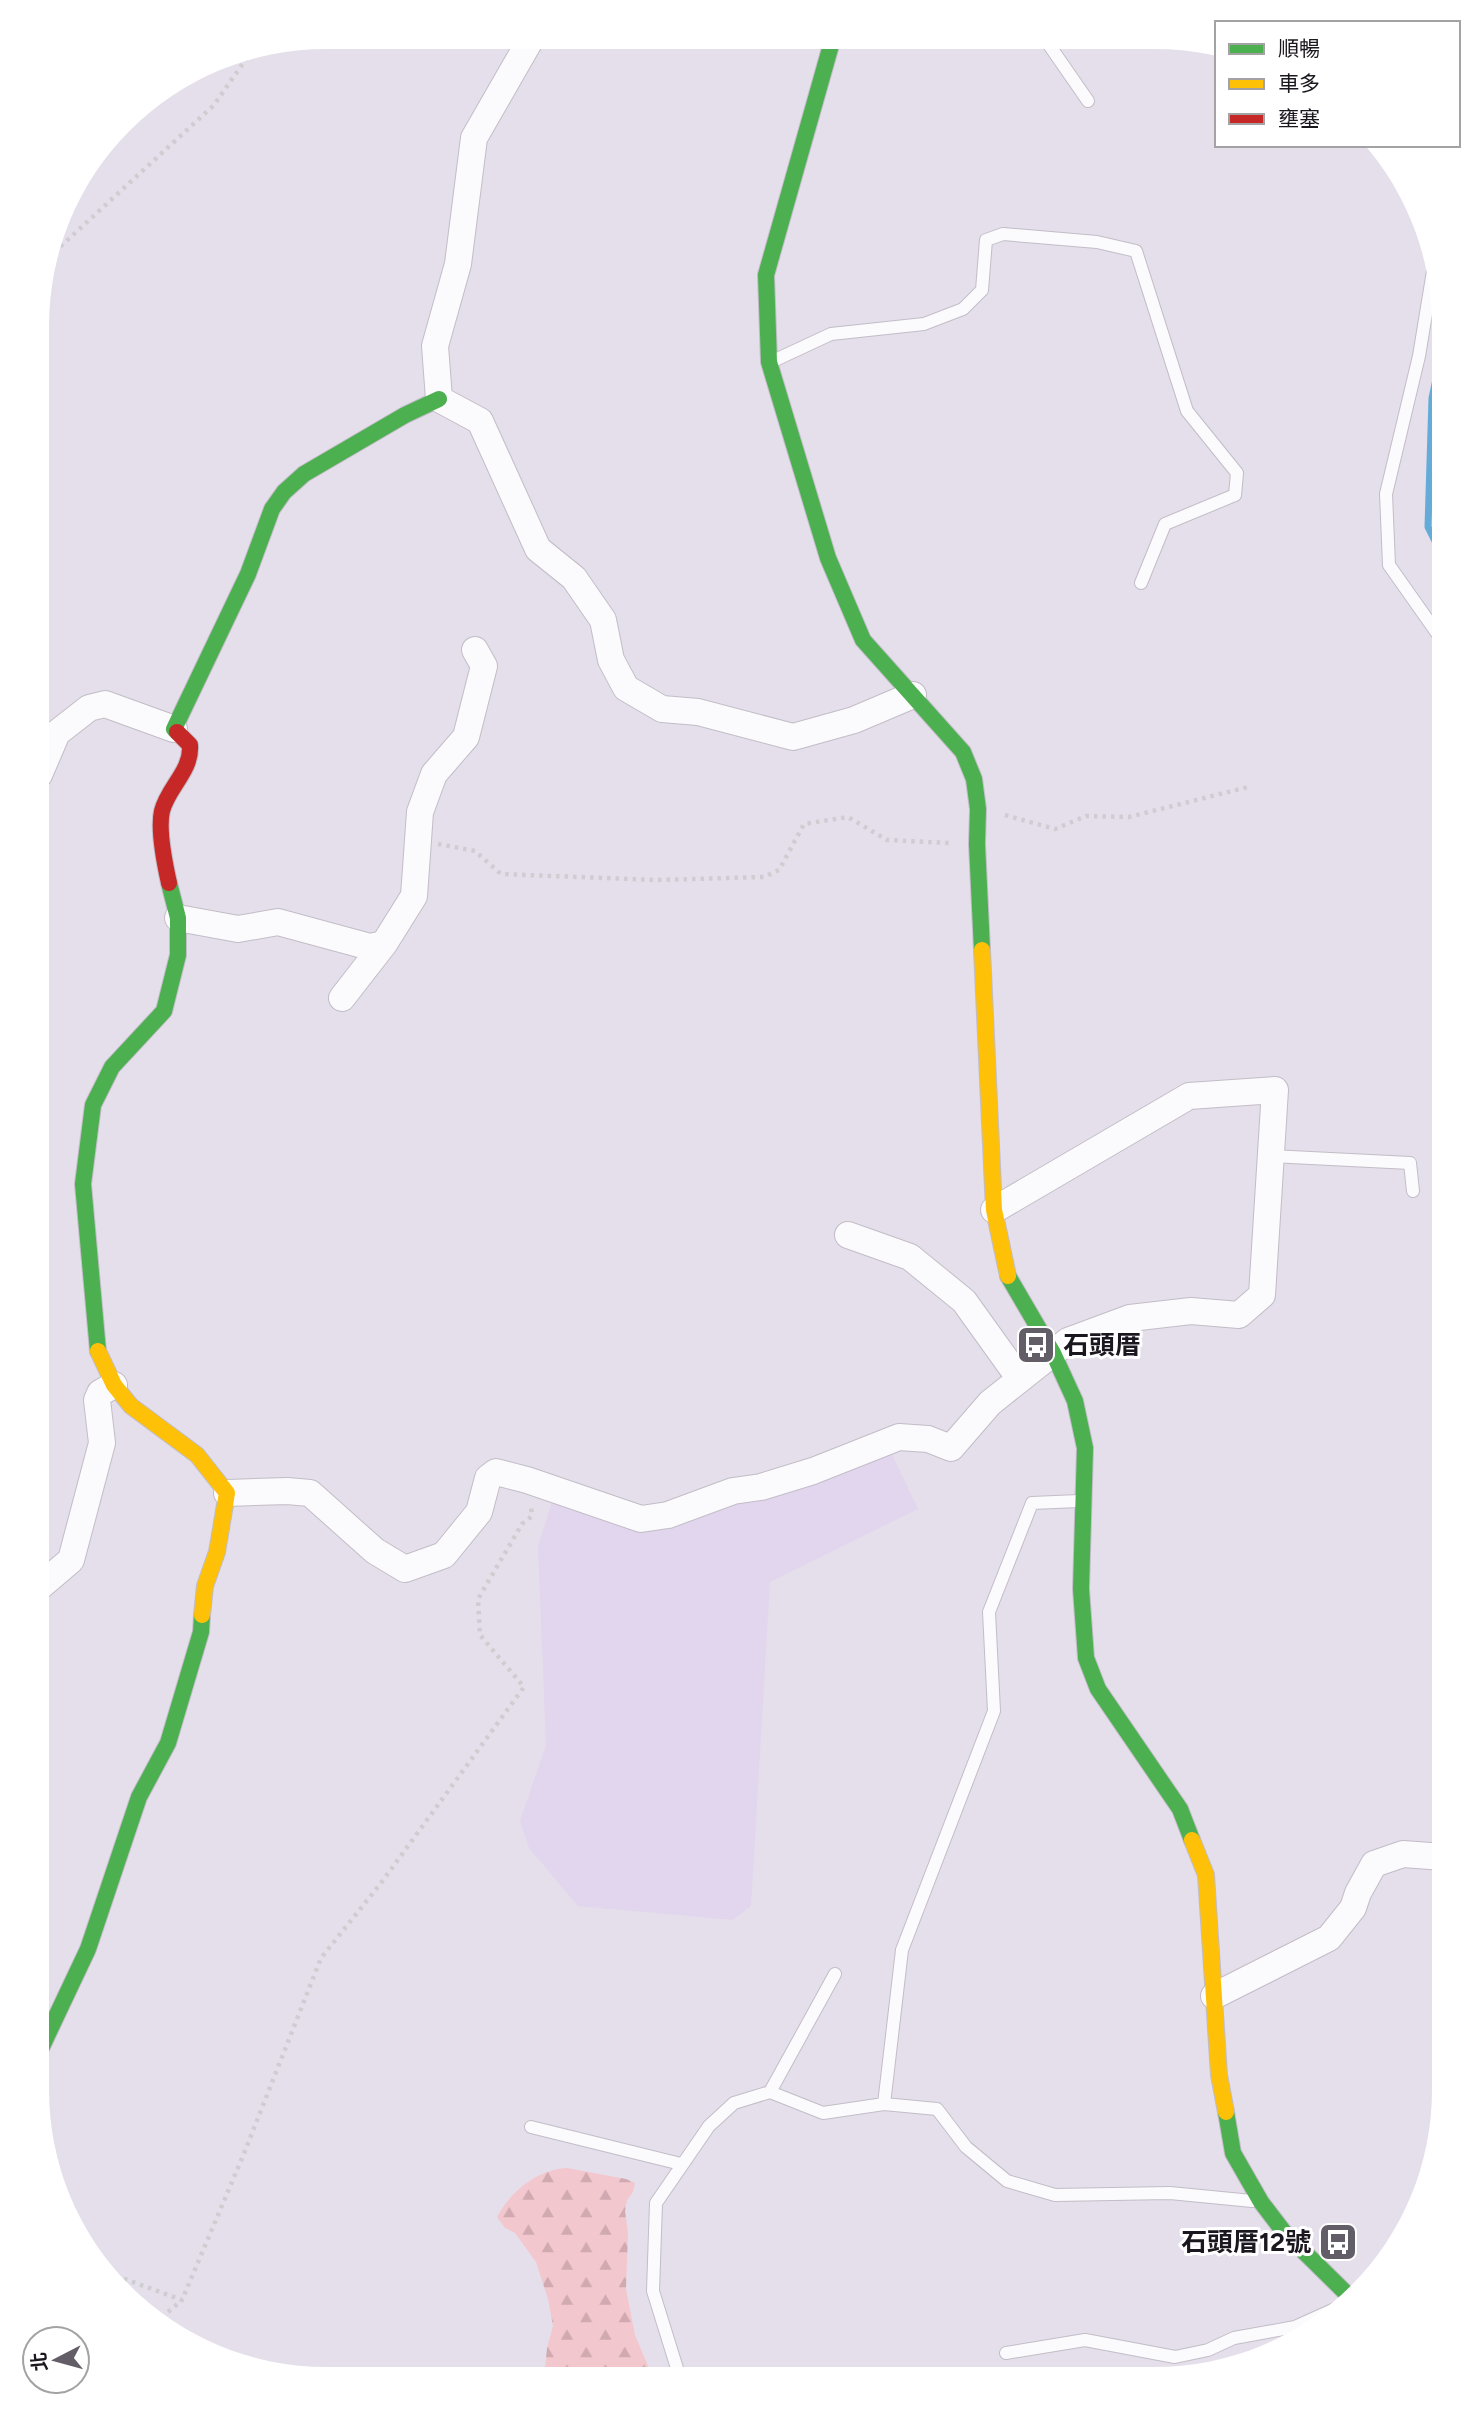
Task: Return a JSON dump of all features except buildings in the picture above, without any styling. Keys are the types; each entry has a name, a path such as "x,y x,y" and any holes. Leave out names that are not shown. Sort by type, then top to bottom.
{"street":[{"path":"439,399 435,346 458,264 474,138 525,49"},
{"path":"830,49 766,275 769,362 828,558 863,640 963,752 974,779 978,809 977,844 994,1210 1009,1282 1052,1353 1075,1401 1085,1448 1081,1589 1086,1658 1098,1689 1180,1808 1206,1875 1219,2075 1233,2153 1261,2202 1284,2232 1345,2292"},
{"path":"439,399 480,421 538,549 574,578 603,620 611,660 626,688 662,709 698,712 793,737 854,720 913,695"},
{"path":"174,729 248,574 272,509 284,492 304,474 405,415 439,399"},
{"path":"342,998 384,944 414,896 420,812 434,774 466,737 484,666 475,650"},
{"path":"49,751 57,733 89,708 105,704 174,729 190,745 191,758 162,811 163,859 178,918 178,955 163,1011 112,1067 93,1105 83,1184 97,1348 114,1385 131,1406 197,1455 227,1493 218,1552 205,1587 201,1632 168,1743 139,1797 88,1949 49,2032"},
{"path":"178,918 238,929 278,922 370,947 384,944"},
{"path":"227,1493 310,1493 375,1550 405,1569 444,1555 479,1512 488,1478 496,1472 641,1519 668,1515 733,1491 761,1487 813,1471 899,1437 928,1439 951,1448 990,1403 1068,1341 1130,1318 1191,1311 1239,1315 1262,1295 1275,1090 1189,1096 994,1210"},
{"path":"848,1235 910,1257 964,1301 1020,1379"},
{"path":"49,1579 71,1560 102,1443 97,1400 100,1393 114,1385"},
{"path":"1214,1996 1329,1938 1353,1908 1374,1864 1403,1854 1432,1856"}],"lane":[{"path":"1052,49 1088,101"},
{"path":"769,362 831,334 923,324 962,309 982,290 986,240 1003,234 1097,242 1136,251 1187,411 1237,473 1235,495 1166,524 1140,583"},
{"path":"1430,289 1419,356 1386,494 1389,565 1432,626"},
{"path":"1271,1156 1410,1163 1413,1191"},
{"path":"884,2104 902,1950 994,1711 989,1612 1032,1503 1085,1501"},
{"path":"770,2092 835,1974"},
{"path":"677,2367 653,2291 656,2203 709,2126 734,2103 770,2092 823,2112 884,2104 937,2109 966,2147 1007,2181 1055,2195 1170,2193 1261,2202"},
{"path":"531,2127 681,2164"},
{"path":"1006,2353 1084,2340 1175,2357 1208,2350 1234,2338 1294,2327 1307,2321"}],"path":[{"path":"61,246 214,105 244,61"},
{"path":"978,809 1055,829 1086,816 1129,817 1248,787"},
{"path":"418,840 475,851 501,874 656,880 764,877 779,870 804,824 848,817 887,840 977,844"},
{"path":"164,2315 182,2300 243,2156 321,1958 381,1882 524,1686 480,1635 478,1599 522,1524 532,1516 527,1480"},
{"path":"123,2278 182,2300"}],"shaded area":[{"path":"887,1444 918,1509 770,1582 751,1906 733,1920 578,1906 529,1848 520,1821 546,1745 538,1546 553,1499 658,1517"}],"green space":[{"path":"567,2168 635,2183 625,2211 628,2233 626,2289 635,2335 648,2367 545,2367 553,2326 548,2299 536,2262 515,2233 505,2228 497,2217 517,2191 536,2177 556,2169"}],"waterway":[{"path":"1432,398 1428,527 1432,535"}],"traffic: fast":[{"path":"830,49 766,275 769,362 828,558 863,640 963,752 974,779 978,809 982,950"},
{"path":"177,732 174,729 248,574 272,509 284,492 304,474 405,415 439,399"},
{"path":"98,1351 83,1184 93,1105 112,1067 164,1011 178,955 178,918 169,883"},
{"path":"1008,1276 1053,1353 1075,1401 1085,1448 1081,1589 1086,1658 1098,1689 1180,1809 1192,1840"},
{"path":"49,2032 88,1949 139,1797 168,1743 201,1632 202,1615"},
{"path":"1226,2112 1233,2153 1261,2202 1284,2232 1345,2292"}],"traffic: slow":[{"path":"982,950 994,1210 1008,1276"},
{"path":"98,1351 114,1385 131,1406 197,1455 227,1493 217,1552 205,1586 202,1615"},
{"path":"1192,1840 1206,1875 1219,2075 1226,2112"}],"traffic: jam":[{"path":"169,883 161,837 162,811 184,771 190,754 190,745 177,732"}],"place":[{"name":"石頭厝","path":"1036,1345"},
{"name":"石頭厝12號","path":"1338,2242"}]}
